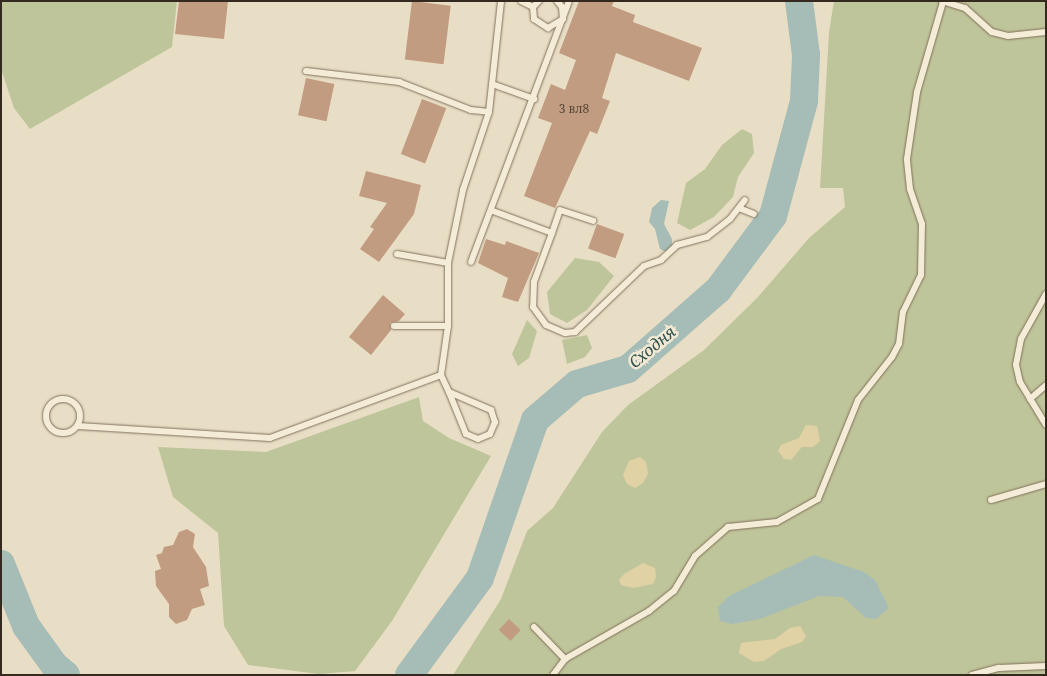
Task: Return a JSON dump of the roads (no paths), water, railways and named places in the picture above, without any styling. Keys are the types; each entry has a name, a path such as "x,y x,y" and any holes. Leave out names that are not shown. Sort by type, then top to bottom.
{"lane":[{"path":"450,392 491,410 495,422 490,434 478,439 466,434 450,392 441,375 448,326 448,263 463,190 489,112 501,1"},
{"path":"521,1 533,7"},
{"path":"539,1 533,7 534,19 542,27 553,27 563,19"},
{"path":"557,1 562,7 563,19"},
{"path":"471,262 493,211 570,1"},
{"path":"553,675 565,659 649,611 674,591 695,556 728,527 777,522 818,499 858,400 892,357 898,344 903,312 922,275 922,224 910,189 907,159 917,92 942,2 965,8 992,32 1008,36 1046,32"},
{"path":"306,71 399,82 471,110 489,112"},
{"path":"492,84 534,99"},
{"path":"593,221 560,210 534,282 533,307 546,325 565,333 575,332 644,266 660,260 677,244 707,237 730,219 745,200"},
{"path":"739,208 754,214"},
{"path":"493,211 552,233"},
{"path":"397,254 448,263"},
{"path":"1046,294 1021,338 1016,365 1020,382 1046,424"},
{"path":"394,326 448,326"},
{"path":"78,426 79,410 70,401 58,399 47,408 46,423 56,432 69,432 78,426 270,438 441,375"},
{"path":"1030,399 1046,386"},
{"path":"991,500 1046,484"},
{"path":"534,626 565,659"},
{"path":"972,675 999,668 1046,666"}],"water":[{"path":"661,200 669,201 664,224 672,239 672,248 666,252 660,249 655,229 649,222 652,208"},
{"path":"814,555 864,572 875,580 889,608 876,619 866,618 843,597 819,596 760,619 732,624 720,621 718,607 729,596"}],"waterway":[{"name":"Сходня","path":"409,675 480,578 535,420 577,384 628,369 718,290 773,216 804,101 806,55 799,1"},
{"name":"Сходня","path":"1,564 26,626 55,666 66,675"}]}
